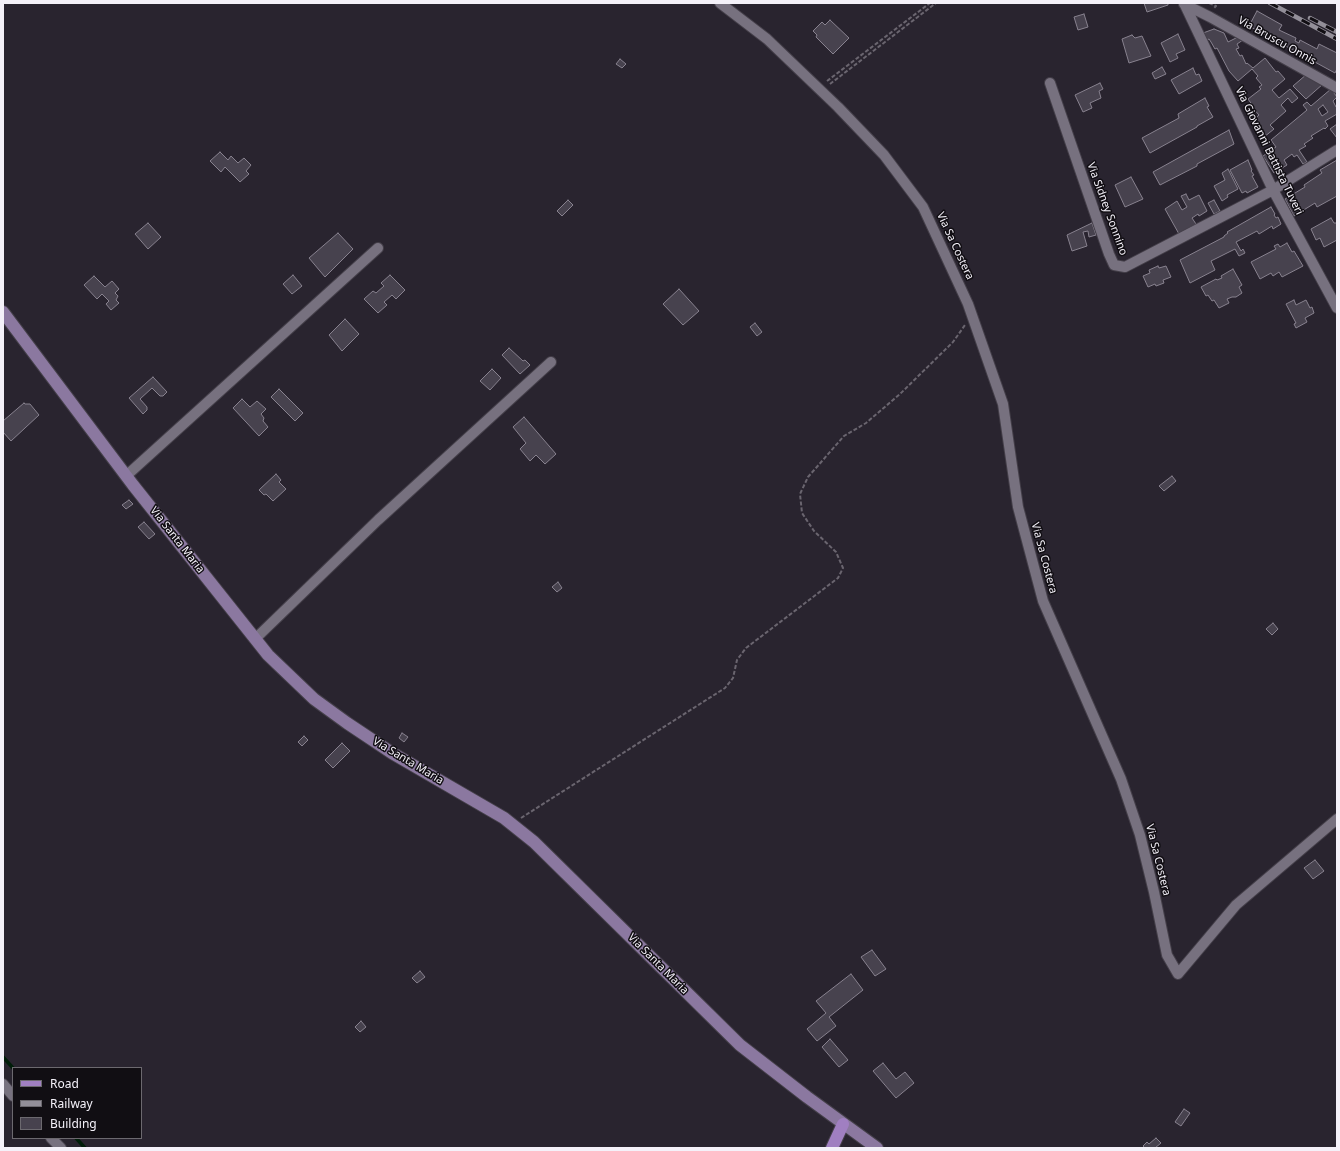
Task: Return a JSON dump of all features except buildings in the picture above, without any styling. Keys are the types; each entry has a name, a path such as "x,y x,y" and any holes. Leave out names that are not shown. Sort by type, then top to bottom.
{"main road":[{"path":"832,1148 843,1124"}],"street":[{"name":"Via Sa Costera","path":"720,3 767,39 819,89 884,155 923,207 968,304 1003,404 1018,507 1043,601 1121,779 1140,835 1167,955 1178,974 1236,905 1337,820"},
{"name":"Via Bruscu Onnis","path":"1184,3 1337,88"},
{"name":"Via Giovanni Battista Tuveri","path":"1184,3 1273,190 1337,308"},
{"name":"Via Sidney Sonnino","path":"1050,83 1114,265 1125,267 1273,190"},
{"path":"1273,190 1337,150"},
{"path":"126,476 378,248"},
{"name":"Via Santa Maria","path":"3,312 126,476 268,655 319,703 347,723 392,752 504,818 534,842 740,1045 843,1124 877,1148"},
{"path":"255,638 378,520 551,362"},
{"path":"3,1084 12,1095"},
{"path":"53,1139 61,1148"}],"path":[{"path":"819,89 930,3"},
{"path":"819,89 936,3"},
{"path":"511,824 725,688 733,678 737,660 746,648 838,578 843,568 836,552 814,531 802,513 800,494 808,477 844,436 866,423 900,394 954,342 972,314"}],"waterway":[{"path":"3,1057 12,1067"},
{"path":"77,1139 85,1148"}],"railway":[{"path":"1270,3 1337,39"},
{"path":"1310,18 1337,32"}]}
